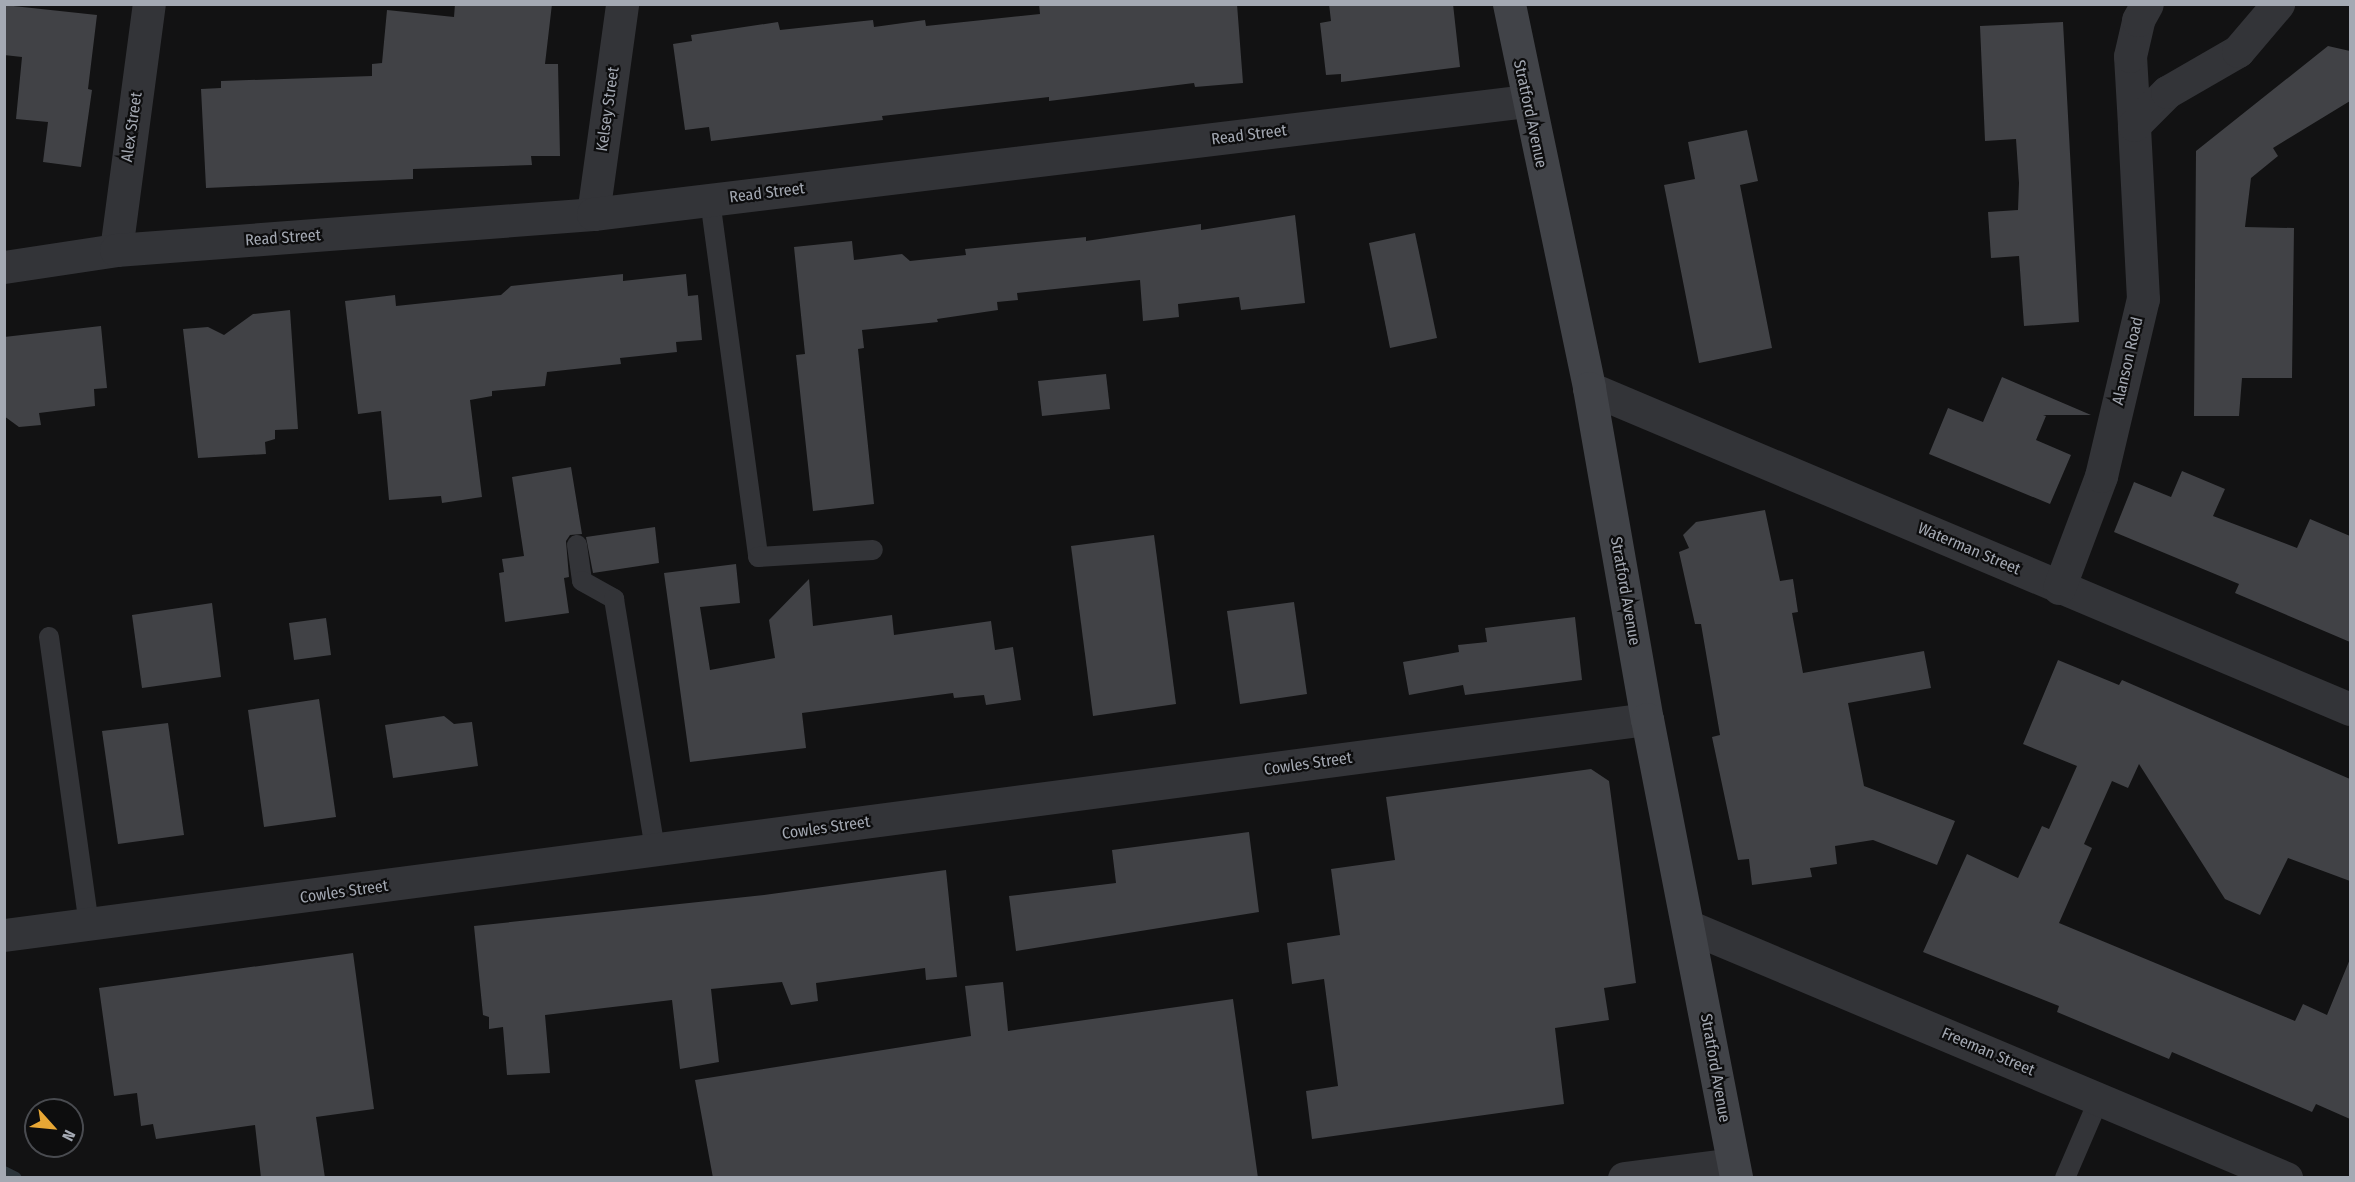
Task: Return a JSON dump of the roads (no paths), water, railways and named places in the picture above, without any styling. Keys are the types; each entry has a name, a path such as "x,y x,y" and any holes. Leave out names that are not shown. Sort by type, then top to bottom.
{"main road":[{"name":"Stratford Avenue","path":"1509,4 1527,101 1589,388 1647,719 1735,1171"}],"street":[{"name":"Alex Street","path":"116,250 149,4"},
{"name":"Kelsey Street","path":"593,214 622,4"},
{"name":"Alanson Road","path":"2059,588 2101,476 2143,299 2130,56 2138,20 2147,4"},
{"path":"2134,125 2167,92 2238,51 2278,4"},
{"name":"Read Street","path":"4,267 116,250 593,214 1527,101"},
{"name":"Waterman Street","path":"1589,388 2350,709"},
{"name":"Cowles Street","path":"4,935 89,926 1647,719"},
{"name":"Freeman Street","path":"1689,927 2286,1178"},
{"path":"1624,1178 1735,1171"}],"lane":[{"path":"710,200 758,557 873,550"},
{"path":"576,545 582,581 614,599 655,850"},
{"path":"49,637 89,926"},
{"path":"2065,1178 2099,1099"}],"waterway":[{"path":"4,1172 16,1178"}]}
